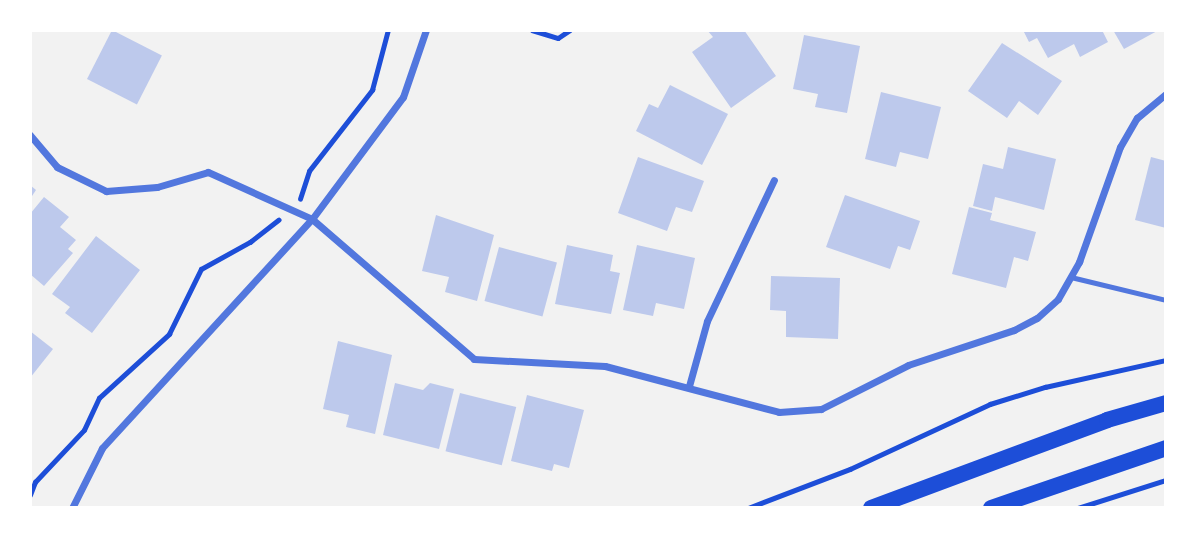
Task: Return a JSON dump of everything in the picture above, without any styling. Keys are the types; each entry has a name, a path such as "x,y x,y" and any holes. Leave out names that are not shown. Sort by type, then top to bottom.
{"highway":[{"path":"871,508 1107,420 1166,404"},
{"path":"991,508 1166,448"}],"street":[{"path":"72,508 102,448 312,219 403,97 426,30"},
{"path":"30,135 57,167 106,191 157,187 208,172 312,219 474,359 605,366 689,386 779,412 821,409 908,365 1014,331 1058,299 1071,276 1120,147 1137,118 1166,94"},
{"path":"689,386 707,321 774,180"}],"lane":[{"path":"1071,276 1166,300"}],"path":[{"path":"30,495 35,482 84,430 99,398 169,334 201,269 250,242 291,209 303,194 309,171 372,90 388,30"},
{"path":"532,30 558,38 570,30"},
{"path":"748,508 850,469 990,404 1045,387 1166,360"},
{"path":"1078,508 1166,480"}],"building":[{"path":"112,30 162,55 137,104 87,79"},
{"path":"707,30 744,30 776,76 731,108 692,52 713,37"},
{"path":"1023,30 1102,30 1108,42 1080,57 1074,44 1048,58 1037,38 1029,42"},
{"path":"1113,30 1159,30 1124,49"},
{"path":"804,35 860,46 847,113 815,107 818,94 793,89"},
{"path":"1002,43 1062,81 1038,115 1019,101 1007,118 968,91"},
{"path":"670,85 728,114 702,165 636,131 649,104 658,108"},
{"path":"881,92 941,107 928,159 900,152 896,167 865,159"},
{"path":"1008,147 1056,159 1044,210 995,197 992,211 973,206 983,164 1003,169"},
{"path":"638,157 704,181 692,212 676,207 667,231 618,213"},
{"path":"1151,157 1166,161 1166,228 1135,220"},
{"path":"30,185 36,190 30,199"},
{"path":"845,195 920,221 910,250 898,246 890,269 826,247"},
{"path":"44,197 69,217 60,227 76,240 68,249 73,253 44,286 30,274 30,214"},
{"path":"969,207 992,213 990,220 1036,232 1028,261 1014,257 1006,288 952,274"},
{"path":"436,215 494,235 477,301 445,292 449,277 422,271"},
{"path":"96,236 140,270 92,333 65,313 70,307 52,294"},
{"path":"567,245 613,255 610,271 620,273 611,314 555,304"},
{"path":"637,245 695,258 684,309 656,303 653,316 623,310"},
{"path":"499,247 557,263 542,317 485,301"},
{"path":"771,276 840,278 838,339 786,337 786,311 770,310"},
{"path":"30,331 53,349 30,378"},
{"path":"338,341 392,355 375,434 346,427 349,415 323,409"},
{"path":"395,383 423,390 430,383 454,389 439,449 383,435"},
{"path":"460,393 516,407 502,465 445,451"},
{"path":"527,395 584,410 569,468 554,464 552,471 511,461"}]}
